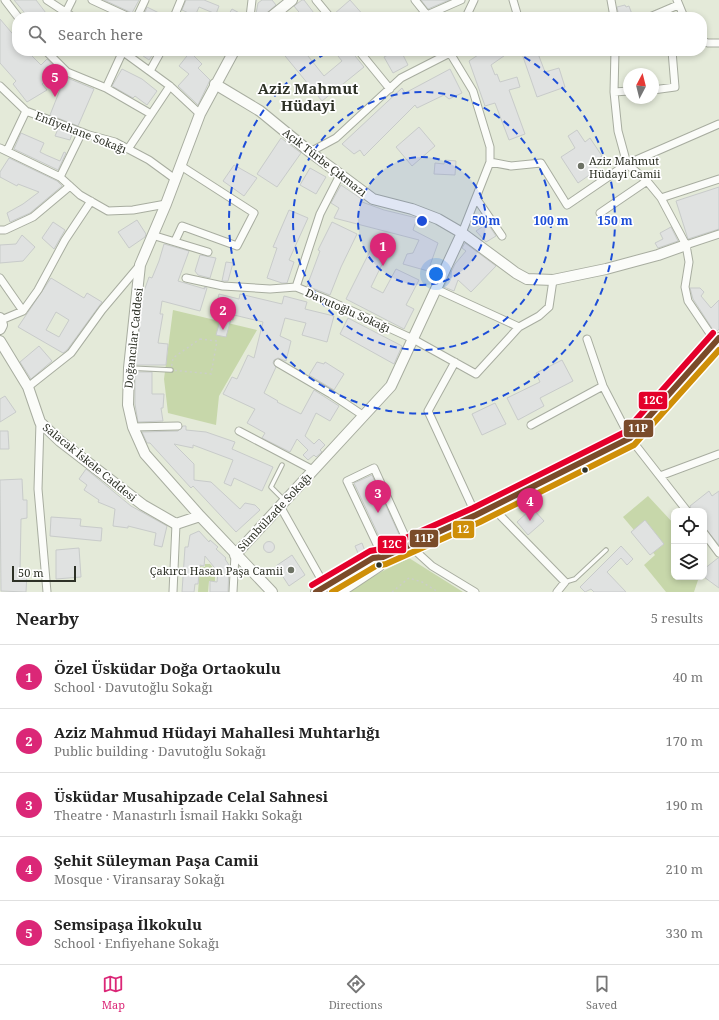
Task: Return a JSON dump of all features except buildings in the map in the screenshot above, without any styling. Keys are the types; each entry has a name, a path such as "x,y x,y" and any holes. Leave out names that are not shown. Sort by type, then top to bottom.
{"street":[{"path":"5,0 14,12"},
{"path":"46,0 66,12 72,0"},
{"path":"92,0 118,12"},
{"path":"139,12 145,0"},
{"path":"176,12 181,0"},
{"path":"251,12 252,0"},
{"path":"277,12 292,0"},
{"path":"316,0 326,12"},
{"path":"415,0 425,12"},
{"path":"434,12 461,0"},
{"path":"468,12 474,0"},
{"path":"513,0 517,12"},
{"path":"611,0 613,12"},
{"path":"660,12 677,3 682,12"},
{"path":"707,42 719,43"},
{"path":"51,56 68,72 106,88 151,114"},
{"path":"106,88 120,56"},
{"path":"129,56 170,86 200,114"},
{"path":"150,71 158,56"},
{"name":"Doğancılar Caddesi","path":"231,56 200,114 176,179 140,265 128,368 127,394 132,427 145,454 235,555 272,592"},
{"path":"362,56 390,89"},
{"path":"310,152 336,138 401,78 443,56"},
{"path":"453,56 473,92 490,147 490,162 462,233"},
{"path":"321,589 373,558 383,557 476,515 491,506 630,438 717,340 688,301 685,287 689,262 686,245 661,198 648,181 627,164 618,131 614,92 615,56"},
{"path":"659,89 675,87 672,56"},
{"name":"Açık Türbe Çıkmazı","path":"215,84 260,111 310,152 373,199 412,209 438,219 462,233 516,273 527,279 553,280 651,257 686,245"},
{"path":"0,86 26,111 7,151"},
{"path":"128,149 170,86"},
{"path":"614,92 623,91"},
{"name":"Enfiyehane Sokağı","path":"26,111 82,132 115,142 149,160 176,179"},
{"path":"490,162 511,166 541,163 567,205 627,164 719,124"},
{"path":"60,177 82,132"},
{"path":"0,148 60,177 91,201 108,211 133,210 166,204"},
{"path":"175,241 182,226 237,246 254,213 181,166"},
{"path":"296,287 320,214 340,175"},
{"path":"661,198 719,179"},
{"path":"600,213 648,181"},
{"path":"0,230 5,230 33,217 70,186"},
{"path":"476,198 502,236"},
{"path":"0,322 23,311 38,290 65,240 91,201"},
{"name":"Sümbülzade Sokağı","path":"235,555 391,386 462,233"},
{"path":"152,234 208,252"},
{"path":"686,245 719,234"},
{"path":"28,387 71,353 102,310 140,265"},
{"path":"0,278 23,311"},
{"name":"Davutoğlu Sokağı","path":"186,278 223,286 270,289 296,287 328,300 413,340 476,374 519,327"},
{"path":"436,289 519,327 539,316 549,307 553,280"},
{"path":"587,339 603,386 630,438 685,508"},
{"name":"Salacak İskele Caddesi","path":"0,340 28,387 40,422 60,441 143,505 176,524"},
{"path":"455,362 428,411 476,515"},
{"path":"278,363 331,394 364,416"},
{"path":"531,425 603,386"},
{"path":"40,422 38,489 47,592"},
{"path":"132,427 178,426"},
{"name":"Sümbülzade Sokağı","path":"238,431 313,470"},
{"path":"660,476 719,454"},
{"path":"340,592 379,566 383,557 347,481 374,468 409,545 432,566 475,592"},
{"path":"283,504 321,589"},
{"path":"491,506 565,582 557,592"},
{"path":"173,592 176,524 200,516"},
{"path":"707,537 719,553"},
{"path":"233,592 235,555"},
{"path":"321,589 335,592"}],"lane":[{"path":"128,368 171,370"},
{"path":"282,465 271,487 283,504"},
{"path":"565,582 575,579 606,550"}],"path":[{"path":"200,339 216,341 211,374 171,370 173,358 200,339"},
{"path":"392,592 409,578 422,582 438,592"}],"green space":[{"path":"173,310 257,330 219,396 216,425 168,413 164,379"},
{"path":"648,496 671,521 671,580 698,580 694,592 666,592 644,565 655,555 623,517"},
{"path":"409,558 463,592 347,592 365,580"},
{"path":"205,564 210,564 215,570 215,581 209,581 208,592 198,592 200,566 205,567"}],"transit line":[{"name":"12C","path":"312,585 370,551 381,549 473,508 625,432 713,333"},
{"name":"11P","path":"316,592 373,558 383,557 476,515 630,438 719,338"},
{"name":"12","path":"332,592 376,566 386,564 480,522 634,445 719,350"}],"place":[{"name":"Semsipaşa İlkokulu","path":"55,97"},
{"name":"Aziz Mahmut Hüdayi Camii","path":"581,166"},
{"name":"Özel Üsküdar Doğa Ortaokulu","path":"383,266"},
{"name":"Aziz Mahmud Hüdayi Mahallesi Muhtarlığı","path":"223,330"},
{"name":"Üsküdar Musahipzade Celal Sahnesi","path":"378,513"},
{"name":"Şehit Süleyman Paşa Camii","path":"530,521"},
{"name":"Çakırcı Hasan Paşa Camii","path":"291,570"}],"district":[{"name":"Aziz Mahmut Hüdayi","path":"308,96"}]}
